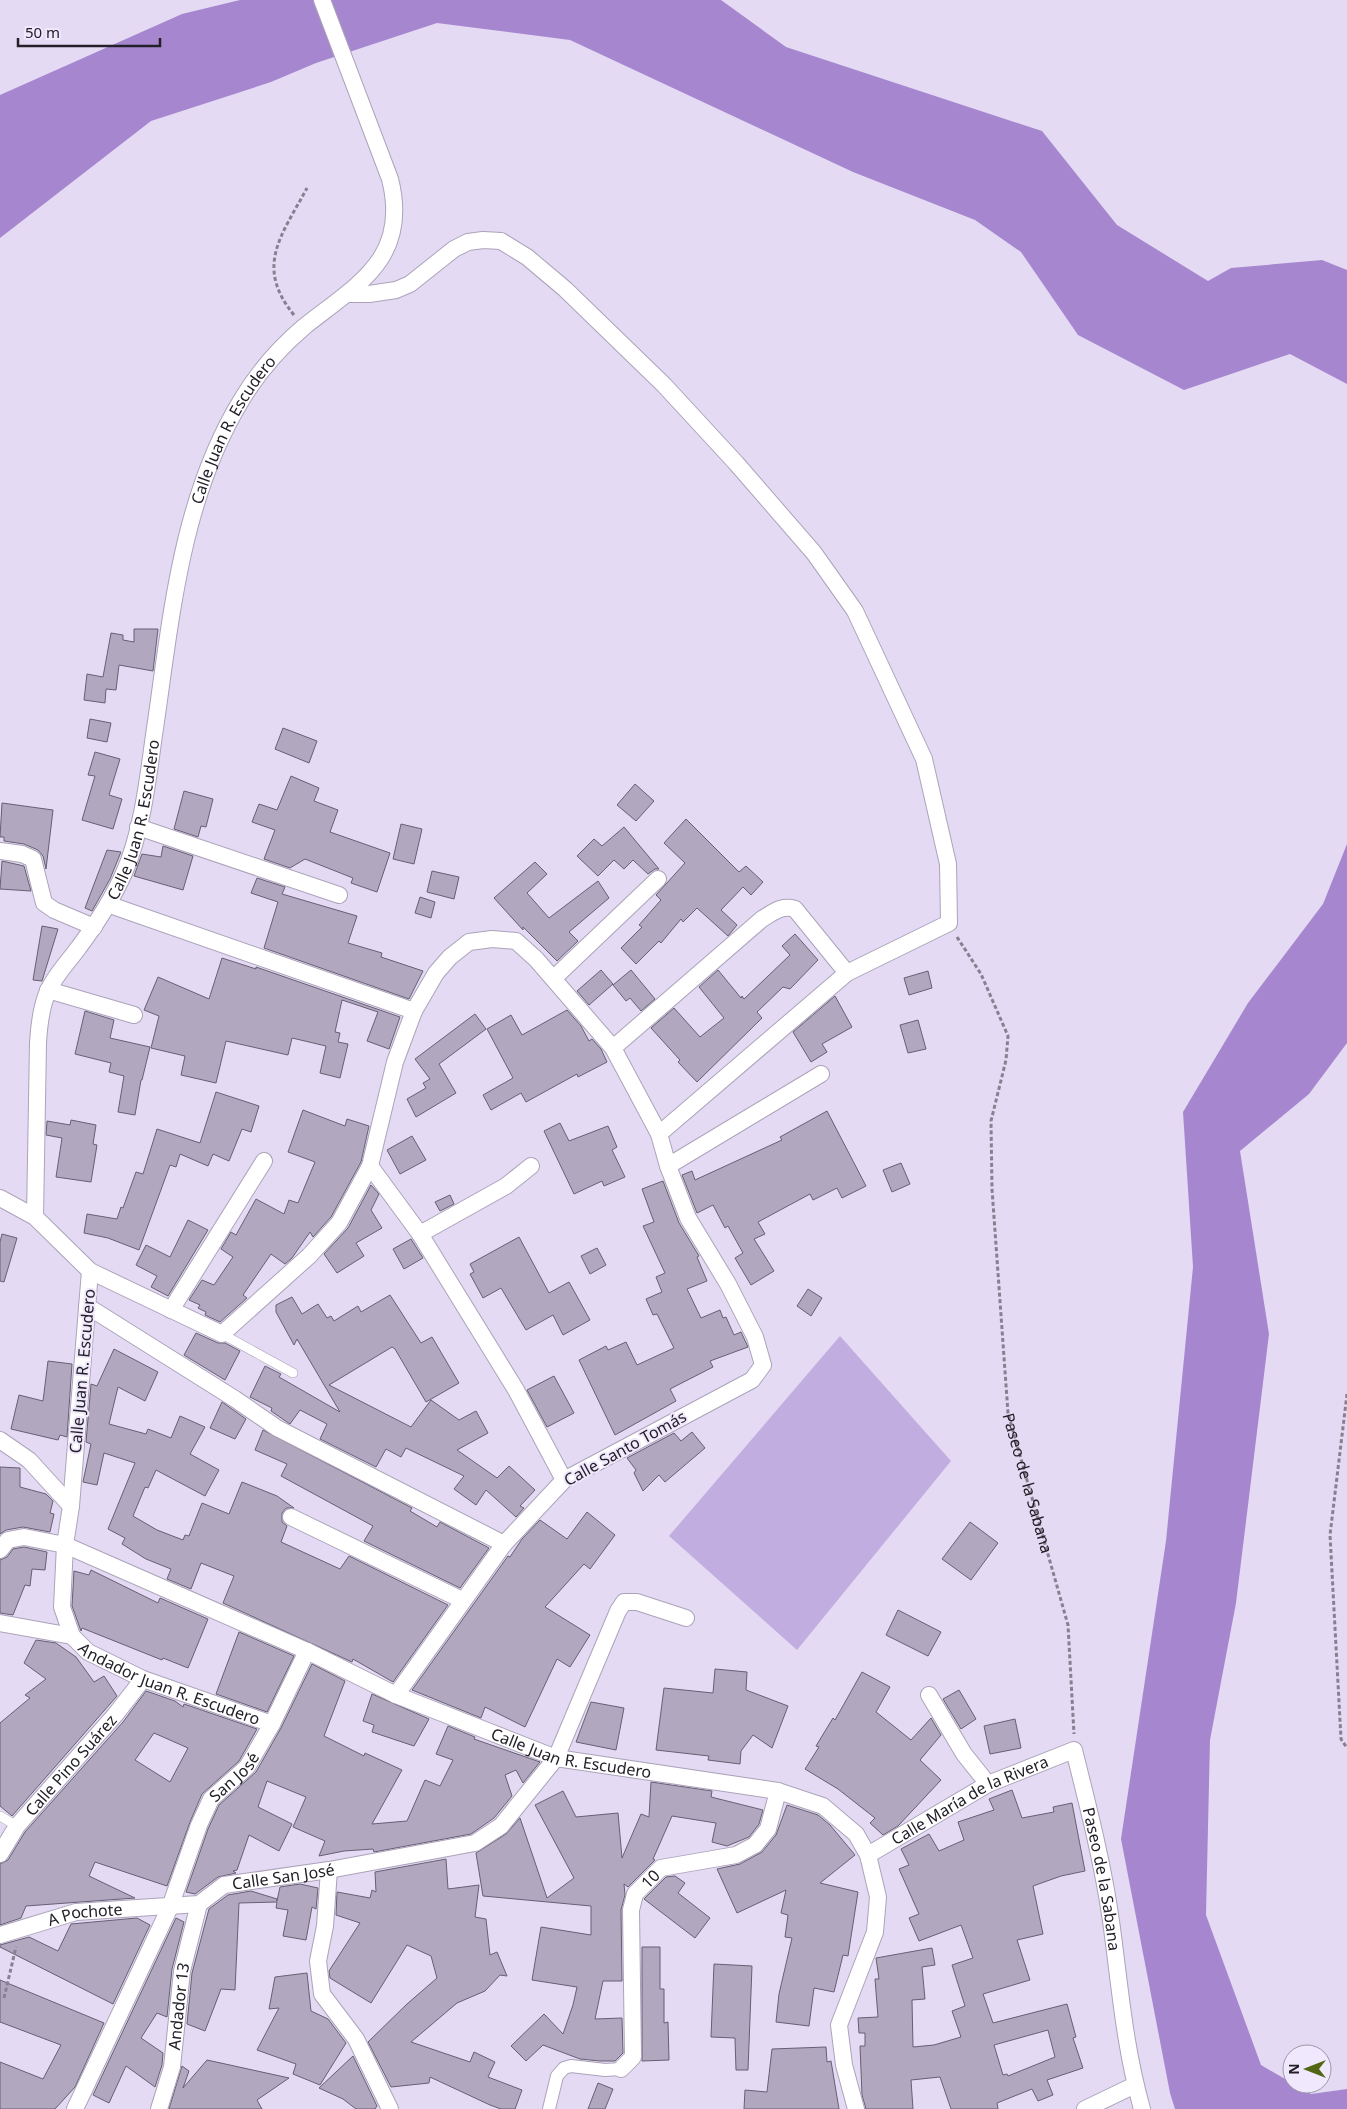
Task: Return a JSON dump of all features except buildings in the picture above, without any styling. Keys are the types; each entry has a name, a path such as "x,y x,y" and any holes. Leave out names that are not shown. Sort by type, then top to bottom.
{"street":[{"name":"Calle Juan R. Escudero","path":"322,0 385,163 394,193 394,219 388,246 376,266 268,361 242,400 217,449 196,507 183,552 173,604 149,771 138,828 126,870 110,905 48,990 40,1018 34,1217 90,1271 71,1506 65,1545 307,1651 396,1696 556,1758 778,1791 823,1806 856,1834 868,1855 878,1897 875,1932 840,2025 844,2065 856,2109"},
{"path":"346,294 369,294 396,290 410,284 454,249 468,242 482,240 501,241 527,257 565,289 664,385 736,463 814,553 854,611 924,759 948,864 949,923 847,973 659,1134"},
{"path":"138,828 339,895"},
{"path":"0,851 29,856 35,863 44,903 54,910 94,927"},
{"path":"554,978 658,879"},
{"path":"110,905 414,1011"},
{"path":"613,1048 762,919 778,908 787,907 795,909 847,973"},
{"path":"90,1271 222,1334 309,1256 339,1223 370,1166 395,1062 414,1011 436,973 450,957 469,942 492,939 516,942 554,978 613,1048 659,1134 668,1166 821,1074"},
{"path":"48,990 134,1015"},
{"path":"171,1310 264,1161"},
{"path":"370,1166 420,1234 516,1390 564,1480"},
{"path":"420,1234 506,1186 531,1166"},
{"name":"Calle Santo Tomás","path":"396,1696 462,1600 504,1544 564,1480 752,1380 763,1365 755,1337 728,1284 688,1218 668,1166"},
{"path":"0,1198 34,1217"},
{"path":"87,1306 235,1399 277,1428 504,1544"},
{"path":"0,1440 29,1460 71,1506"},
{"path":"291,1517 462,1600"},
{"path":"0,1550 8,1540 24,1537 65,1545"},
{"name":"Andador Juan R. Escudero","path":"65,1545 62,1607 72,1636 88,1652 143,1679 272,1724"},
{"name":"Calle San José","path":"199,1904 224,1885 329,1870 475,1843 501,1826 556,1758 618,1611 624,1602 637,1602 686,1618"},
{"path":"0,1623 72,1636"},
{"name":"San José","path":"170,1907 199,1826 211,1799 247,1767 272,1724 307,1651"},
{"name":"Calle Pino Suárez","path":"0,1854 17,1826 115,1715 143,1679"},
{"path":"929,1694 964,1754 988,1784"},
{"name":"Calle María de la Rivera","path":"868,1855 988,1784 1074,1750"},
{"name":"Paseo de la Sabana","path":"1074,1750 1088,1805 1111,1920 1124,2030 1142,2109"},
{"name":"10","path":"621,2069 633,2057 631,1910 635,1894 661,1868 736,1855 755,1845 768,1829 778,1791"},
{"path":"329,1870 325,1926 318,1961 322,1994 356,2039 390,2109"},
{"path":"75,2109 170,1907 199,1904"},
{"name":"Andador 13","path":"159,2109 172,2066 182,1971 199,1904"},
{"name":"A Pochote","path":"0,1935 76,1912 170,1907"},
{"path":"549,2109 557,2076 564,2068 571,2066 605,2070 621,2069"},
{"path":"1085,2109 1135,2085"}],"lane":[{"path":"222,1334 293,1373"},
{"path":"0,1816 17,1826"}],"path":[{"path":"304,328 281,297 274,281 273,266 276,250 282,236 307,188"},
{"name":"Paseo de la Sabana","path":"949,923 980,974 1008,1036 1006,1060 991,1120 992,1189 1008,1413 1068,1625 1074,1750"},
{"path":"1347,1394 1330,1534 1341,1739 1347,1748"},
{"path":"4,1998 20,1929"}],"shaded area":[{"path":"240,0 721,0 786,47 1042,131 1117,225 1208,281 1231,268 1322,260 1347,270 1347,384 1290,354 1184,390 1078,335 1021,252 975,220 853,172 570,40 437,23 316,63 271,82 151,121 0,238 0,95 182,14"},
{"path":"1347,844 1347,1043 1309,1094 1240,1151 1269,1334 1236,1603 1210,1740 1206,1915 1261,2065 1282,2077 1282,2094 1332,2094 1332,2091 1347,2089 1347,2109 1175,2109 1170,2093 1121,1839 1166,1541 1193,1267 1183,1112 1248,1003 1323,904"},
{"path":"840,1336 951,1461 797,1650 669,1536"}]}
